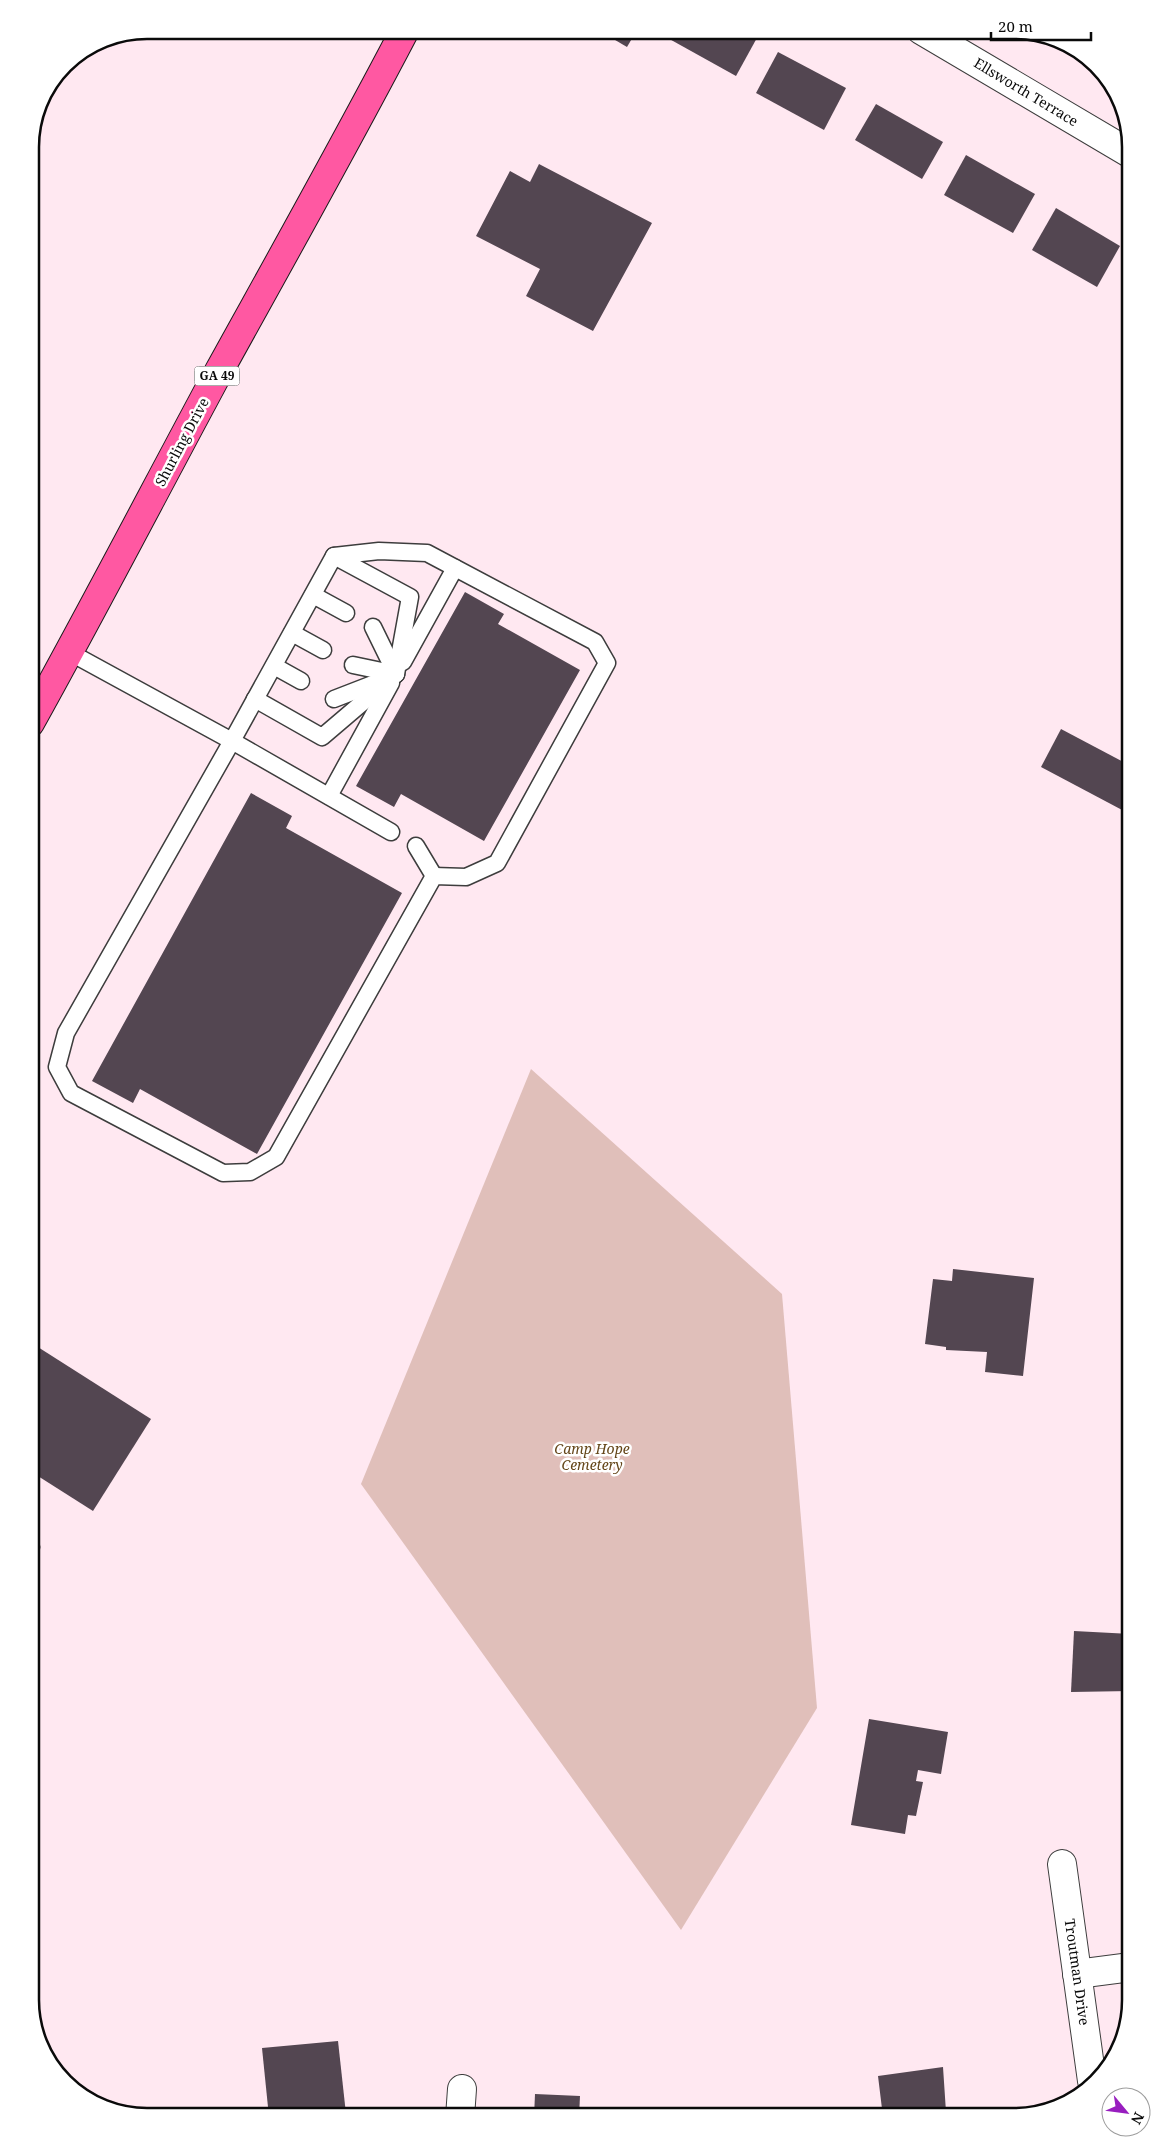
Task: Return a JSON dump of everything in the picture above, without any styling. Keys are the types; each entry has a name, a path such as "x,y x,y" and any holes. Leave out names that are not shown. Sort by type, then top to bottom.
{"main road":[{"name":"Shurling Drive","path":"39,707 400,39"}],"street":[{"name":"Ellsworth Terrace","path":"937,39 1122,149"},
{"name":"Troutman Drive","path":"1062,1864 1091,2075"},
{"path":"1077,1974 1122,1969"},
{"path":"461,2108 462,2089"}],"lane":[{"path":"334,556 379,551 427,553 595,642 607,663 497,864 466,876 434,876"},
{"path":"334,556 232,741 66,1033 57,1067 71,1092 223,1172 250,1172 276,1157 434,876"},
{"path":"255,699 322,737 396,674 410,598 334,556"},
{"path":"329,796 455,568"},
{"path":"313,595 346,612"},
{"path":"372,627 396,674"},
{"path":"292,633 323,650"},
{"path":"69,652 232,741 391,832"},
{"path":"353,665 396,674"},
{"path":"274,666 301,681"},
{"path":"334,699 396,674"},
{"path":"416,846 434,876"}],"green space":[{"name":"Camp Hope Cemetery","path":"531,1069 782,1294 817,1708 681,1930 361,1484"}],"building":[{"path":"613,39 632,39 627,47"},
{"path":"669,39 756,39 736,76"},
{"path":"778,52 846,88 824,130 756,93"},
{"path":"876,104 943,142 922,179 855,140"},
{"path":"966,155 1035,194 1013,233 944,195"},
{"path":"539,164 652,223 593,331 526,296 540,269 476,236 510,171 530,182"},
{"path":"1056,208 1120,246 1097,287 1032,250"},
{"path":"465,592 504,614 498,624 580,670 484,841 401,794 394,807 356,786"},
{"path":"1061,729 1122,761 1122,810 1041,767"},
{"path":"251,793 292,816 286,828 402,893 257,1154 140,1089 133,1103 92,1081"},
{"path":"953,1269 1034,1278 1023,1376 985,1372 987,1352 946,1350 946,1347 925,1344 933,1279 952,1281"},
{"path":"39,1348 151,1419 93,1511 39,1477"},
{"path":"1074,1631 1122,1634 1122,1691 1071,1692"},
{"path":"869,1719 948,1732 941,1774 918,1770 916,1781 923,1782 916,1816 908,1815 905,1834 851,1825"},
{"path":"338,2041 345,2108 268,2108 262,2048"},
{"path":"943,2067 946,2108 882,2108 878,2076"},
{"path":"535,2094 580,2096 579,2108 534,2108"}]}
